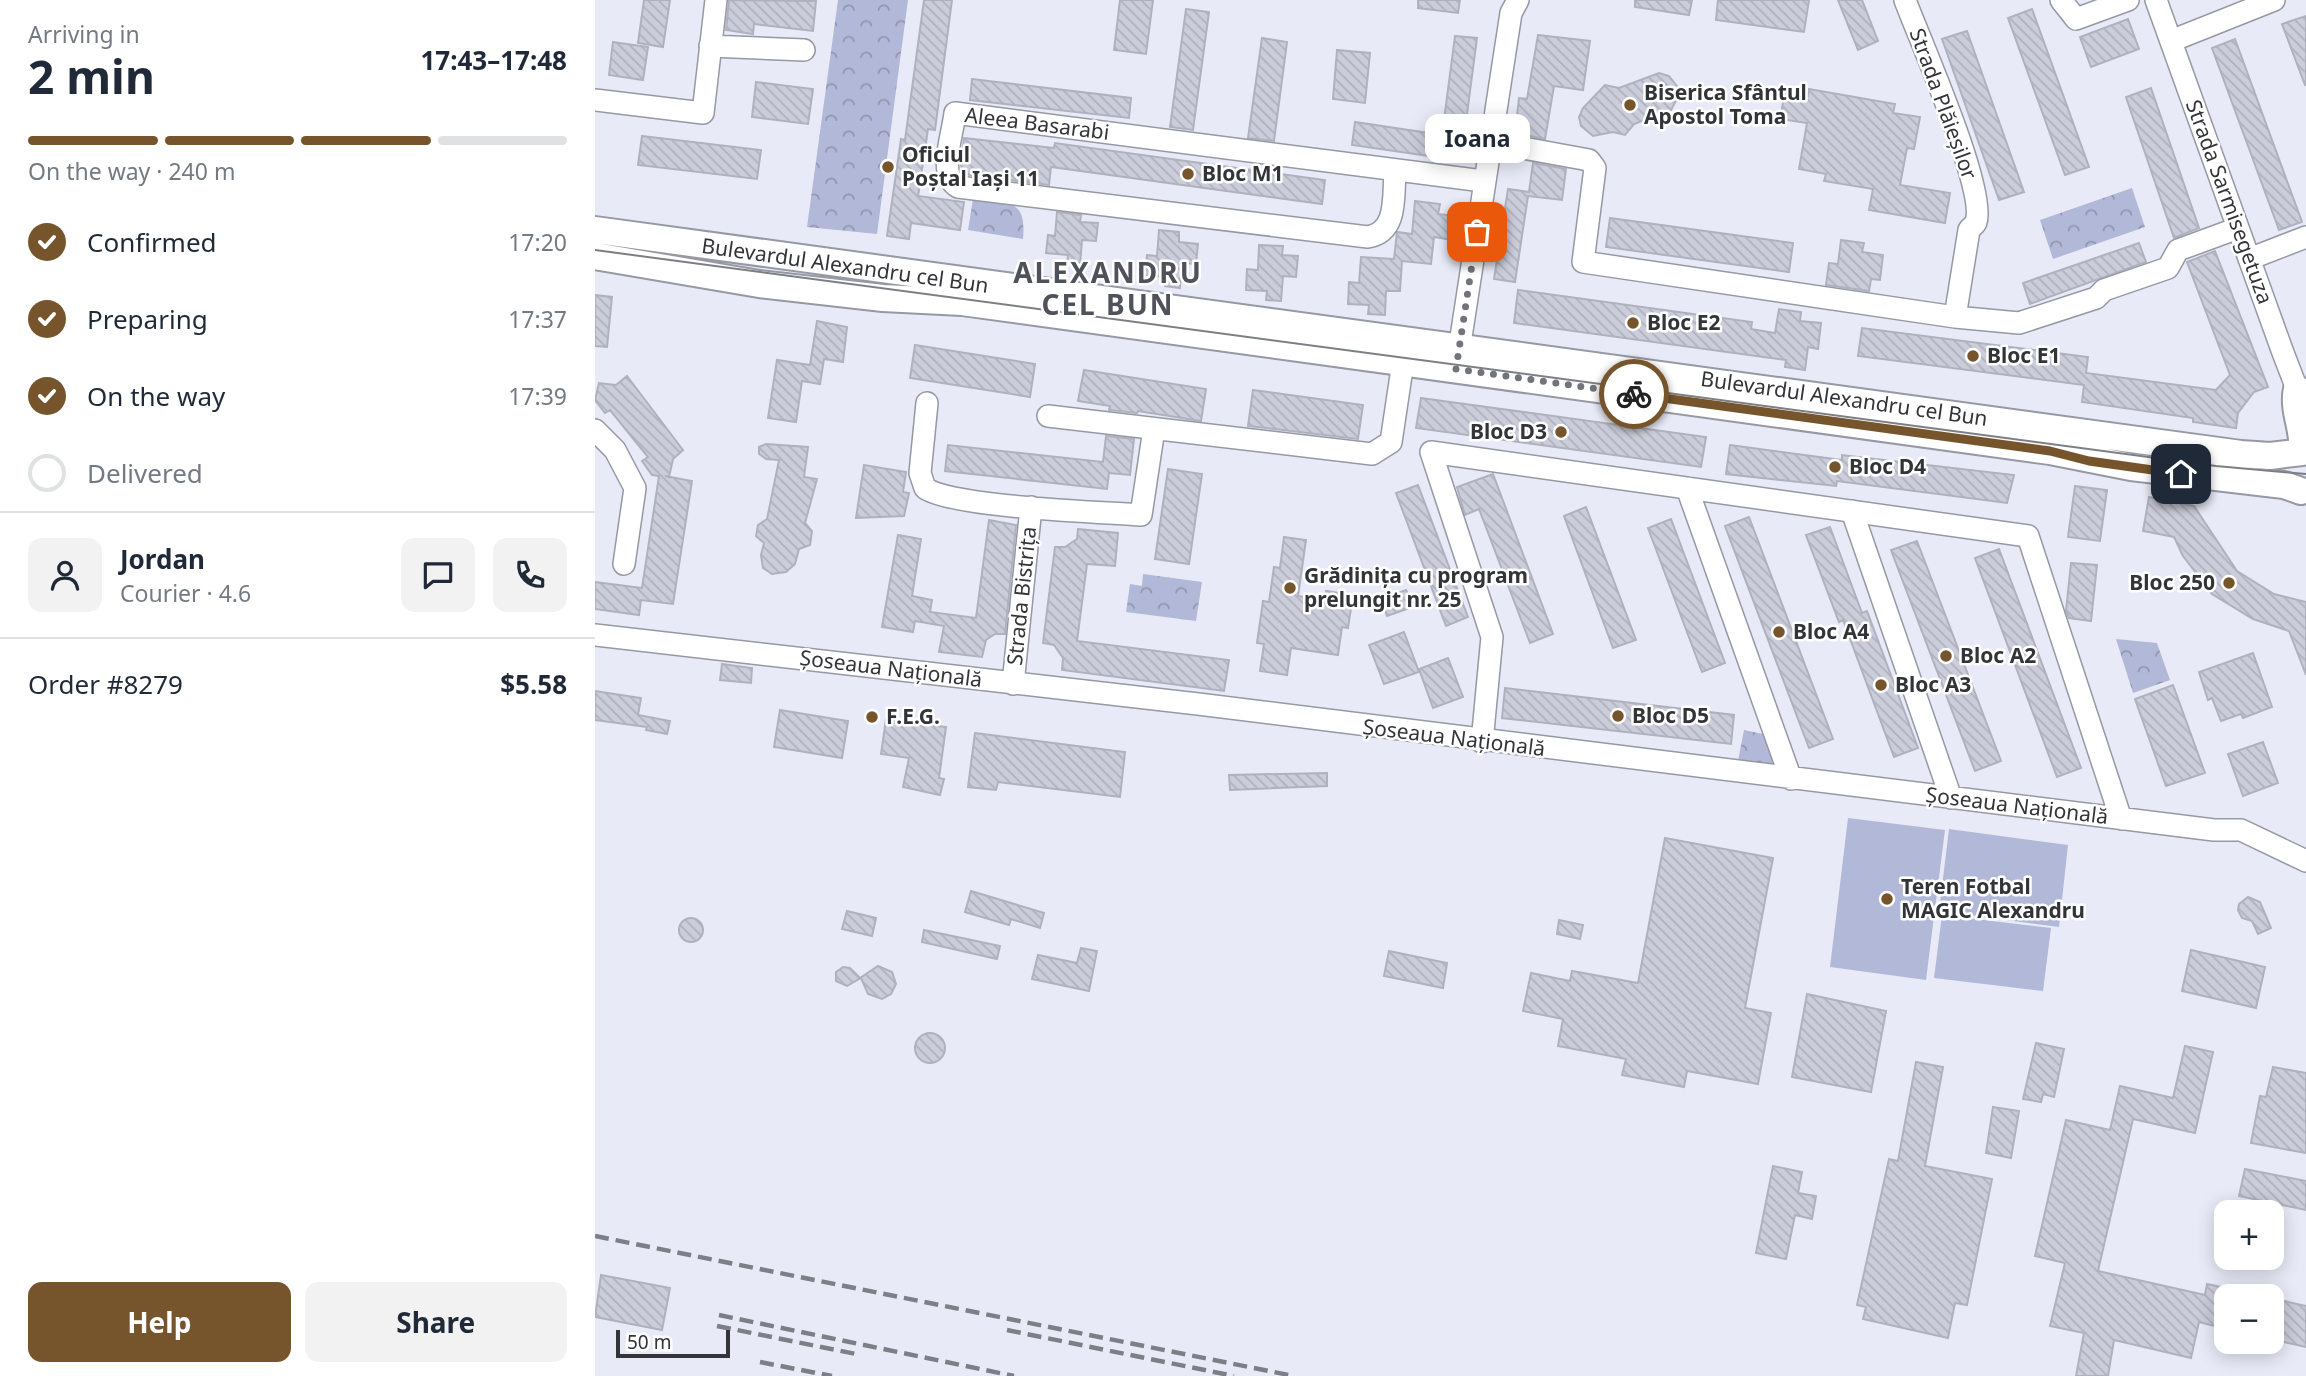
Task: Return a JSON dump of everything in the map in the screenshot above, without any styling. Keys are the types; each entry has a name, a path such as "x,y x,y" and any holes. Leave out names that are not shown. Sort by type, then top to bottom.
{"main road":[{"name":"Bulevardul Alexandru cel Bun","path":"595,230 1458,359 2050,451 2089,461 2284,485 2303,495"},
{"name":"Bulevardul Alexandru cel Bun","path":"595,256 795,288 883,298 962,302 1403,362 1458,359 2241,454 2270,456 2304,449"},
{"path":"2299,397 2304,449 2297,474 2303,495"},
{"path":"2241,454 2281,436 2299,397"}],"street":[{"path":"595,100 703,113 716,0"},
{"path":"1458,359 1483,181 1511,13 1518,0"},
{"name":"Strada Plăieșilor","path":"1905,0 1967,159 1976,221 1969,230 1955,317"},
{"path":"2061,0 2076,19 2128,0"},
{"name":"Strada Sarmisegetuza","path":"2157,0 2299,397"},
{"path":"2171,41 2274,0"},
{"path":"710,46 804,50"},
{"name":"Aleea Basarabi","path":"1395,172 1390,224 1382,233 1368,237 958,187 951,183 946,173 955,113 1395,172 1483,181"},
{"path":"1490,142 1589,160 1595,168 1583,262 1955,317 2019,323 2097,298 2103,290 2168,268 2178,250 2238,228"},
{"path":"2249,259 2306,237"},
{"path":"1048,416 1372,454 1391,442 1403,362"},
{"name":"Strada Bistrița","path":"927,403 920,473 925,488 940,496 1031,507 1141,515 1154,429"},
{"path":"599,441 635,488 624,564"},
{"path":"1482,742 1492,637 1431,452 2028,536 2121,819"},
{"path":"1687,488 1791,779"},
{"name":"Strada Bistrița","path":"1013,684 1031,507"},
{"path":"1852,512 1951,798"},
{"name":"Șoseaua Națională","path":"595,635 701,638 1013,684 1198,704 1482,742 2121,819 2214,830 2241,830 2306,861"}],"green space":[{"path":"838,0 908,0 877,234 807,227"},
{"path":"2132,188 2145,227 2053,259 2040,220"},
{"path":"973,199 1004,202 1018,209 1022,216 1023,239 968,230"},
{"path":"1143,574 1202,582 1196,621 1126,612 1130,584 1142,586"},
{"path":"2116,639 2157,643 2170,680 2133,693"},
{"path":"1744,730 1768,735 1779,765 1769,772 1737,766"},
{"name":"Teren Fotbal MAGIC Alexandru","path":"1848,818 1945,830 1926,980 1830,967"},
{"path":"1949,829 2068,845 2059,927 1939,911"},
{"path":"1942,915 2051,928 2043,991 1934,978"}],"building":[{"path":"644,0 670,0 663,47 638,43"},
{"path":"729,0 816,1 813,31 754,24 753,34 726,30"},
{"path":"924,0 952,0 935,130 928,129 918,196 964,202 960,230 911,223 909,239 887,236 901,139 905,140"},
{"path":"1120,0 1153,0 1146,54 1114,50"},
{"path":"1418,0 1460,0 1458,13 1418,8"},
{"path":"1635,0 1692,0 1689,15 1635,7"},
{"path":"1718,0 1809,0 1804,32 1716,20"},
{"path":"1838,0 1862,0 1878,41 1858,50"},
{"path":"1186,9 1209,12 1193,130 1170,127"},
{"path":"2032,9 2089,167 2065,175 2008,18"},
{"path":"2306,16 2306,85 2305,85 2282,24"},
{"path":"2128,19 2139,49 2091,67 2080,37"},
{"path":"1967,31 2024,192 1999,200 1942,39"},
{"path":"1538,35 1590,41 1583,90 1554,86 1545,139 1515,133 1519,98 1527,99"},
{"path":"1455,36 1477,38 1464,137 1446,136 1443,158 1352,145 1355,122 1442,135"},
{"path":"1262,38 1287,42 1274,141 1248,138"},
{"path":"2235,39 2302,222 2279,230 2212,48"},
{"path":"613,42 648,47 643,80 609,75"},
{"path":"1337,50 1370,53 1365,103 1333,99"},
{"name":"Biserica Sfântul Apostol Toma","path":"1659,73 1669,76 1677,86 1677,99 1671,110 1634,124 1625,135 1613,132 1593,136 1581,126 1579,117 1583,108 1605,85 1619,88"},
{"path":"972,79 1131,98 1129,118 970,100"},
{"path":"756,82 813,89 808,124 752,117"},
{"path":"2151,88 2199,228 2174,238 2126,97"},
{"path":"1809,89 1895,104 1893,113 1920,117 1914,149 1907,148 1900,185 1950,193 1945,223 1869,210 1873,189 1824,181 1826,174 1799,169 1807,123 1780,119 1785,92 1808,96"},
{"path":"642,136 761,150 757,179 638,165"},
{"name":"Bloc M1","path":"964,138 1054,148 1055,143 1325,180 1322,204 1051,167 1049,185 964,174 961,165"},
{"path":"1533,163 1566,169 1562,200 1528,196 1515,282 1494,279 1508,189 1529,192"},
{"path":"1415,201 1440,204 1438,214 1455,216 1453,240 1434,237 1431,264 1402,261 1400,291 1386,291 1385,315 1368,314 1369,305 1348,304 1349,282 1359,283 1361,257 1394,259 1397,232 1412,234"},
{"path":"1057,212 1081,215 1080,222 1098,223 1096,241 1082,240 1080,265 1067,263 1068,255 1046,253 1048,235 1055,236"},
{"path":"1610,218 1793,243 1789,272 1606,247"},
{"path":"1159,230 1179,232 1179,242 1198,244 1196,264 1182,263 1180,288 1165,286 1165,277 1145,275 1147,255 1157,256"},
{"path":"1841,240 1864,243 1862,252 1883,255 1880,280 1871,279 1869,291 1826,285 1829,263 1838,264"},
{"path":"2139,243 2146,262 2030,304 2023,283"},
{"path":"1259,245 1283,246 1282,255 1298,256 1296,277 1283,276 1281,301 1266,300 1267,291 1246,290 1247,269 1258,270"},
{"path":"2215,251 2268,387 2254,392 2238,413 2236,428 2193,422 2193,418 2082,402 2084,385 1858,356 1862,328 2088,357 2086,373 2216,390 2230,375 2187,262"},
{"name":"Bloc E2","path":"1518,290 1752,322 1751,329 1775,333 1779,309 1801,312 1800,321 1821,323 1818,349 1808,347 1805,370 1785,367 1786,360 1514,323"},
{"path":"595,295 612,297 607,347 595,346"},
{"path":"817,321 847,327 843,362 824,359 820,384 802,381 796,422 768,418 777,360 810,365"},
{"path":"915,345 1035,364 1030,397 910,378"},
{"path":"1084,370 1206,389 1201,421 1138,411 1109,410 1110,406 1078,401"},
{"path":"627,376 683,450 673,459 669,477 692,481 673,604 641,600 639,615 595,609 595,582 642,588 659,476 652,475 642,461 648,457 610,410 605,413 595,400 599,383 616,385"},
{"path":"1253,390 1363,405 1358,439 1248,426"},
{"name":"Bloc D3","path":"1421,398 1706,437 1701,467 1416,428"},
{"path":"1106,436 1134,439 1130,475 1109,473 1107,489 945,471 948,445 1103,462"},
{"path":"766,444 808,447 804,477 817,479 805,523 812,531 810,545 799,549 795,564 786,572 772,574 763,568 761,555 764,543 756,536 758,525 767,519 779,460 766,459 759,454 759,447"},
{"name":"Bloc D4","path":"1730,445 1842,460 1842,455 2014,475 2007,503 1837,481 1836,486 1726,474"},
{"path":"864,465 906,472 903,492 909,493 904,516 856,518"},
{"path":"1168,469 1202,474 1189,564 1155,559"},
{"path":"1493,474 1553,634 1530,643 1479,509 1465,515 1457,487"},
{"path":"1418,485 1468,617 1446,626 1396,493"},
{"path":"2075,486 2107,490 2100,541 2068,537"},
{"name":"Bloc 250","path":"2149,497 2194,506 2237,571 2274,594 2306,602 2306,675 2289,631 2253,619 2212,594 2183,556 2174,537 2143,531"},
{"path":"1586,507 1636,640 1613,648 1564,516"},
{"name":"Bloc A4","path":"1749,517 1833,739 1809,748 1725,526"},
{"path":"1671,519 1725,663 1702,672 1648,528"},
{"path":"989,520 1016,525 1005,634 995,634 986,640 982,657 939,652 944,626 915,621 913,632 882,627 898,535 921,539 912,596 932,600 930,612 976,618"},
{"name":"Bloc A3","path":"1830,527 1862,613 1867,611 1918,748 1894,757 1843,620 1839,622 1806,535"},
{"path":"1078,529 1118,533 1115,566 1087,564 1077,641 1229,660 1224,691 1062,670 1063,658 1054,645 1043,643 1055,547 1065,547 1077,539"},
{"name":"Grădinița cu program prelungit nr. 25","path":"1284,537 1306,540 1298,596 1325,600 1326,591 1353,595 1348,628 1342,627 1338,655 1291,648 1287,675 1260,671 1264,644 1257,643 1263,601 1269,602 1274,567 1280,568"},
{"name":"Bloc A2","path":"1917,541 2001,761 1975,771 1891,550"},
{"path":"1999,549 2081,768 2057,777 1975,558"},
{"path":"2071,563 2097,565 2091,621 2069,618 2066,611"},
{"path":"1406,590 1413,607 1387,616 1381,599"},
{"path":"1404,632 1419,672 1384,684 1369,645"},
{"path":"2253,653 2272,707 2243,718 2241,714 2221,721 2212,698 2208,700 2199,672"},
{"path":"1448,658 1463,697 1433,708 1419,669"},
{"path":"722,664 752,668 751,683 720,680"},
{"path":"2173,685 2205,773 2166,786 2135,699"},
{"name":"Bloc D5","path":"1505,688 1734,715 1731,744 1502,718"},
{"path":"595,691 641,698 638,715 670,721 667,734 646,730 647,727 595,720"},
{"path":"780,710 848,721 842,758 774,747"},
{"path":"886,719 946,727 939,778 944,779 940,795 903,787 909,758 881,754"},
{"path":"975,733 1125,752 1120,797 998,782 996,790 968,787"},
{"path":"2263,742 2278,783 2243,796 2228,754"},
{"path":"1327,773 1327,786 1230,790 1229,775"},
{"path":"1665,838 1773,858 1745,1008 1771,1013 1758,1084 1687,1071 1684,1087 1622,1075 1626,1059 1558,1046 1563,1019 1523,1011 1531,973 1570,981 1572,971 1638,983"},
{"path":"971,891 1044,913 1040,928 1011,919 1009,925 965,912"},
{"path":"2248,897 2260,902 2271,928 2258,934 2252,921 2242,918 2238,910 2239,904"},
{"path":"847,911 876,918 872,936 842,929"},
{"path":"691,918 699,922 703,930 699,938 691,942 683,938 679,930 683,922"},
{"path":"1559,920 1583,925 1580,939 1557,934"},
{"path":"924,930 1000,946 997,959 922,942"},
{"path":"1081,948 1097,951 1089,991 1032,979 1038,955 1077,963"},
{"path":"2191,950 2265,967 2256,1008 2182,991"},
{"path":"1389,951 1447,963 1443,988 1384,976"},
{"path":"878,966 892,972 896,984 891,994 882,999 868,994 861,978 847,986 836,981 836,972 843,967 850,968 860,978"},
{"path":"1807,994 1886,1011 1871,1092 1792,1077"},
{"path":"930,1033 940,1038 945,1048 940,1058 930,1063 920,1058 915,1048 920,1038"},
{"path":"2036,1043 2064,1049 2054,1097 2043,1094 2041,1102 2023,1099"},
{"path":"2185,1046 2213,1052 2195,1133 2133,1119 2098,1271 2205,1295 2207,1284 2214,1285 2214,1326 2199,1322 2191,1358 2114,1340 2108,1376 2076,1376 2084,1333 2050,1326 2065,1263 2035,1256 2066,1120 2110,1130 2120,1086 2173,1098"},
{"path":"1916,1062 1943,1067 1925,1166 1992,1179 1967,1305 1955,1303 1948,1338 1863,1319 1866,1307 1857,1305 1889,1159 1898,1161"},
{"path":"2273,1067 2306,1073 2306,1153 2251,1143 2260,1096 2266,1097"},
{"path":"1993,1107 2019,1111 2011,1158 1986,1153"},
{"path":"1773,1166 1802,1172 1798,1193 1816,1196 1812,1219 1795,1215 1786,1259 1756,1253"},
{"path":"2245,1169 2306,1181 2306,1210 2284,1205 2284,1200 2258,1200 2239,1196"},
{"path":"601,1275 670,1288 662,1330 595,1317"},
{"path":"2284,1301 2306,1306 2306,1347 2284,1342"}],"tram line":[{"path":"595,250 2216,466 2306,474"}],"railway":[{"path":"595,1236 1294,1376"},
{"path":"719,1315 1014,1376"},
{"path":"717,1326 856,1354"},
{"path":"1007,1330 1234,1376"},
{"path":"760,1362 832,1376"}],"way so far":[{"path":"1477,232 1456,369 1634,394"}],"place":[{"name":"Biserica Sfântul Apostol Toma","path":"1630,105"},
{"name":"Oficiul Poștal Iași 11","path":"888,167"},
{"name":"Bloc M1","path":"1188,174"},
{"name":"Ioana","path":"1477,232"},
{"name":"Bloc E2","path":"1633,323"},
{"name":"Bloc E1","path":"1973,356"},
{"name":"Bloc D3","path":"1561,432"},
{"name":"Bloc D4","path":"1835,467"},
{"name":"Bloc 250","path":"2229,583"},
{"name":"Grădinița cu program prelungit nr. 25","path":"1290,588"},
{"name":"Bloc A4","path":"1779,632"},
{"name":"Bloc A2","path":"1946,656"},
{"name":"Bloc A3","path":"1881,685"},
{"name":"Bloc D5","path":"1618,716"},
{"name":"F.E.G.","path":"872,717"},
{"name":"Teren Fotbal MAGIC Alexandru","path":"1887,899"}],"district":[{"name":"ALEXANDRU CEL BUN","path":"1108,289"}],"route":[{"path":"1634,394 2050,451 2089,461 2181,474"}]}
